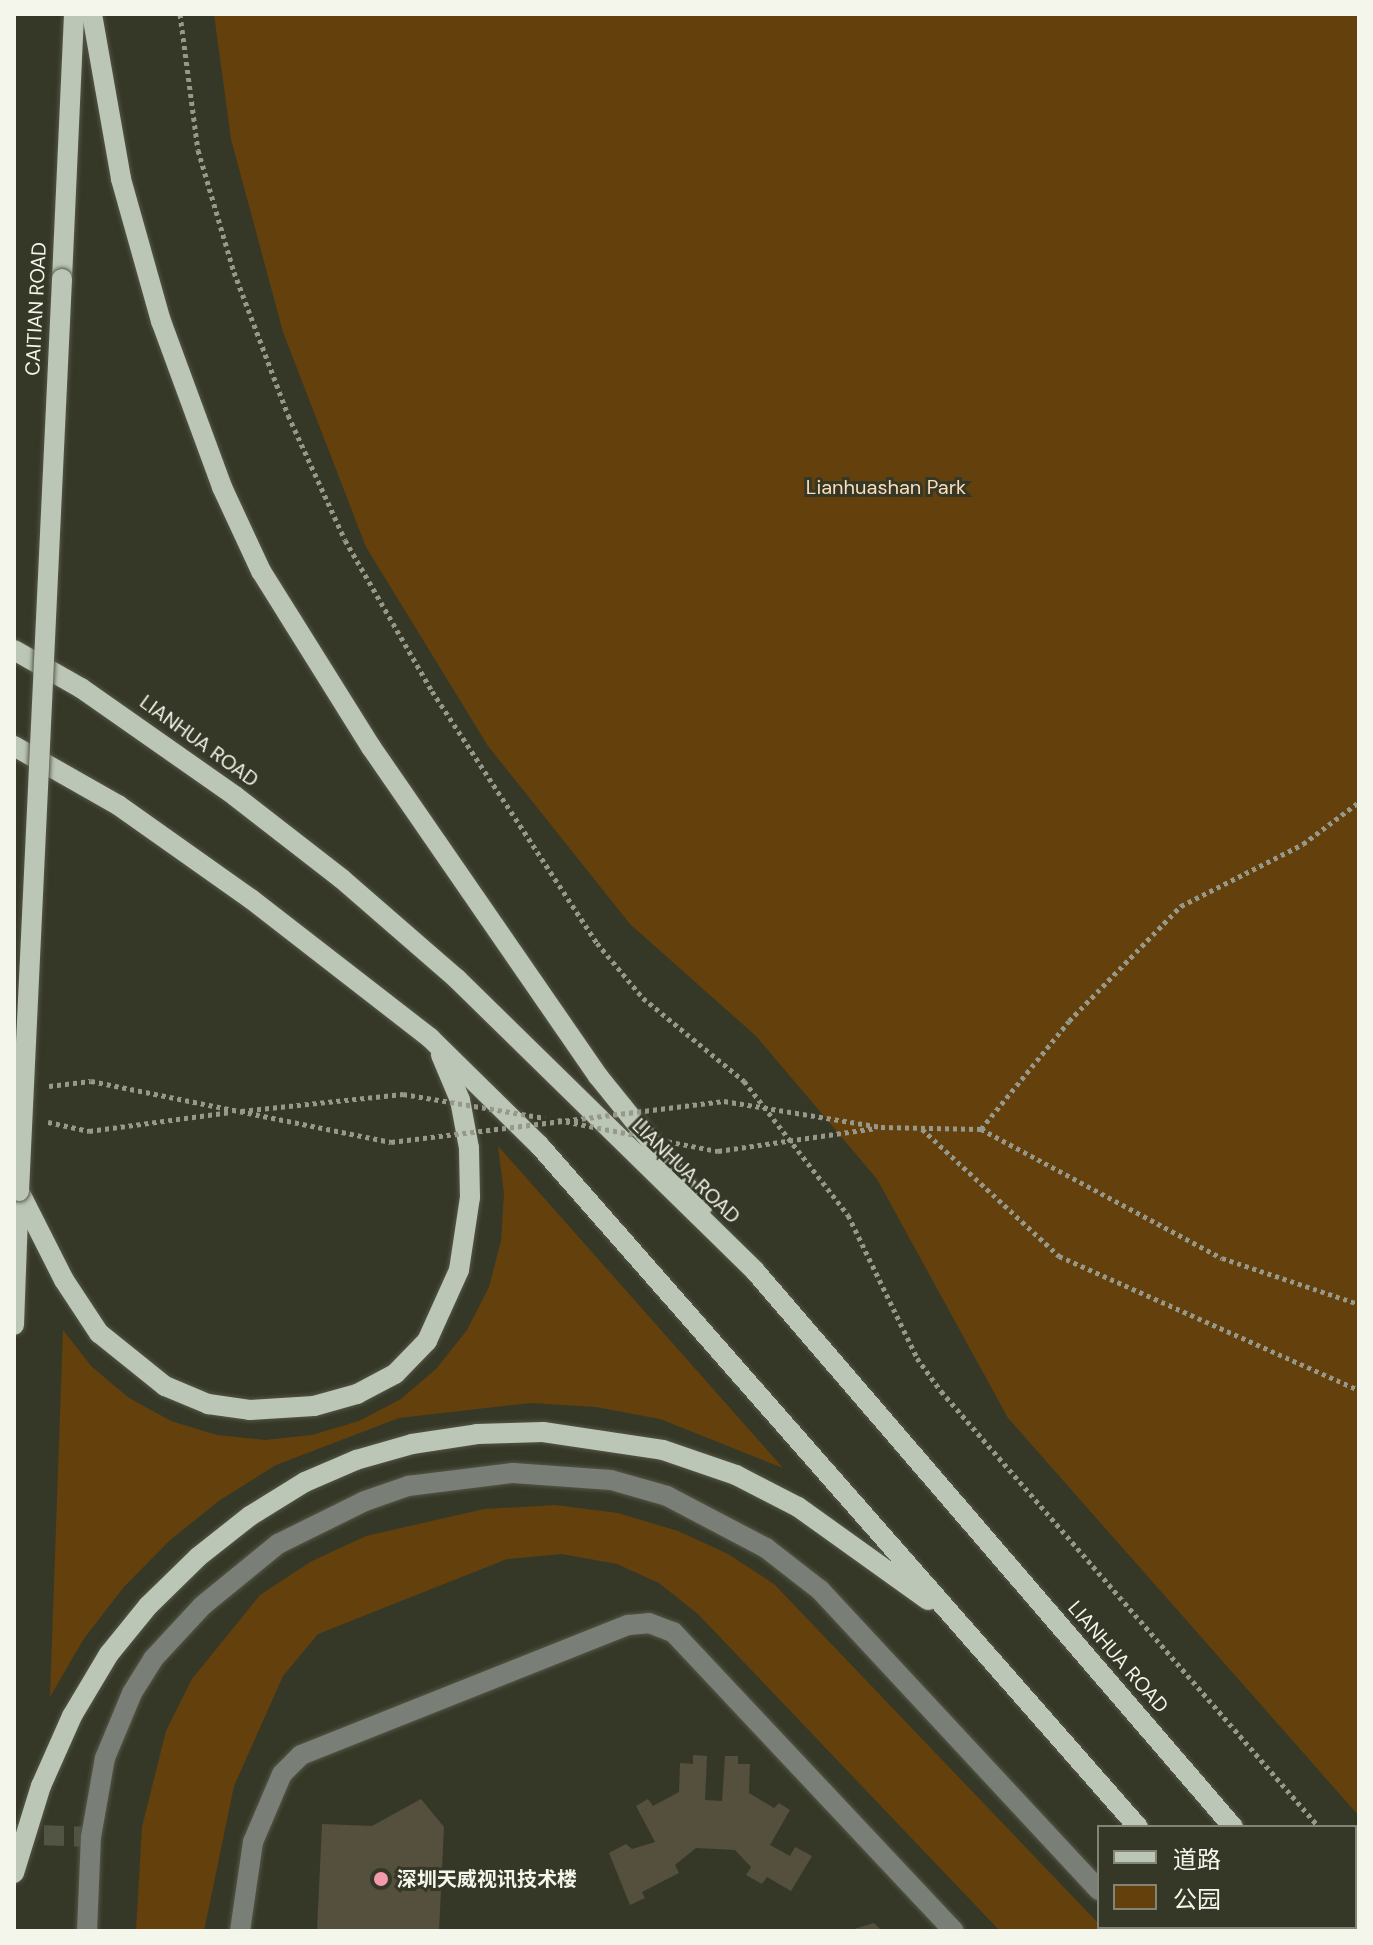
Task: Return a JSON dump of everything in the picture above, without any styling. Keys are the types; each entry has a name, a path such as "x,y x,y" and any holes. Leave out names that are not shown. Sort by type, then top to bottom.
{"main road":[{"name":"CAITIAN ROAD","path":"14,1325 74,14"},
{"path":"92,14 121,179 161,321 222,487 261,571 363,734 598,1076 755,1271"},
{"name":"LIANHUA ROAD","path":"14,650 159,740 342,879 457,979 755,1271 1231,1825"},
{"path":"14,746 118,805 430,1038 539,1145 1136,1825"},
{"path":"19,1191 64,1280 99,1333 165,1386 208,1404 250,1410 314,1406 357,1394 395,1374 427,1341 450,1297 464,1248 470,1197 466,1123 454,1083 430,1038"},
{"path":"14,1873 41,1786 72,1716 109,1654 148,1606 198,1557 278,1499 356,1460 412,1444 543,1432 663,1450 736,1475 798,1507 959,1623"}],"lane":[{"path":"87,1931 91,1837 105,1758 132,1693 153,1659 202,1606 278,1544 365,1501 408,1486 513,1473 611,1480 667,1496 766,1548 820,1590 1097,1888"},
{"path":"240,1931 253,1842 282,1774 301,1755 628,1625 649,1623 673,1632 954,1931"}],"path":[{"path":"180,14 198,150 234,272 288,415 345,540 432,691 597,943 643,998 744,1081 848,1215 917,1358 941,1391 1317,1825"},
{"path":"981,1129 1069,1021 1181,906 1303,844 1359,802"},
{"path":"45,1086 91,1081 391,1142 553,1119 724,1101 881,1127 981,1129 1222,1258 1359,1304"},
{"path":"44,1121 89,1131 235,1111 403,1094 718,1151 881,1127"},
{"path":"921,1128 1059,1256 1359,1390"}],"green space":[{"name":"Lianhuashan Park","path":"214,14 1359,14 1359,1816 1008,1418 877,1179 756,1036 630,924 488,746 366,547 283,332 231,139"},
{"path":"498,1146 783,1468 660,1419 596,1407 530,1403 399,1418 276,1465 220,1500 169,1541 123,1588 83,1640 50,1697 63,1330 92,1367 129,1398 171,1421 217,1435 265,1440 312,1435 359,1421 401,1399 437,1368 467,1330 489,1287 501,1241 504,1193"},
{"path":"555,1505 618,1513 678,1531 728,1554 774,1584 1097,1922 1097,1929 1101,1931 1000,1931 698,1614 659,1583 617,1564 562,1554 507,1559 318,1634 283,1676 234,1786 204,1931 136,1931 142,1827 166,1731 192,1679 260,1595 312,1561 366,1536 484,1509"}],"building":[{"path":"693,1755 707,1756 705,1800 722,1801 725,1756 738,1756 738,1764 750,1764 749,1793 774,1808 779,1803 790,1810 770,1845 790,1856 795,1847 812,1856 791,1891 767,1877 762,1884 746,1875 751,1867 735,1850 696,1848 675,1865 679,1873 642,1892 645,1898 630,1905 609,1853 626,1844 632,1849 655,1842 636,1806 648,1799 653,1806 679,1792 680,1763 693,1764"},
{"name":"深圳天威视讯技术楼","path":"421,1799 444,1827 439,1931 317,1931 322,1824 372,1826"},
{"path":"874,1923 882,1931 851,1931 851,1930"}],"tunnel":[{"path":"14,1834 91,1837"}],"place":[{"name":"深圳天威视讯技术楼","path":"381,1879"}]}
